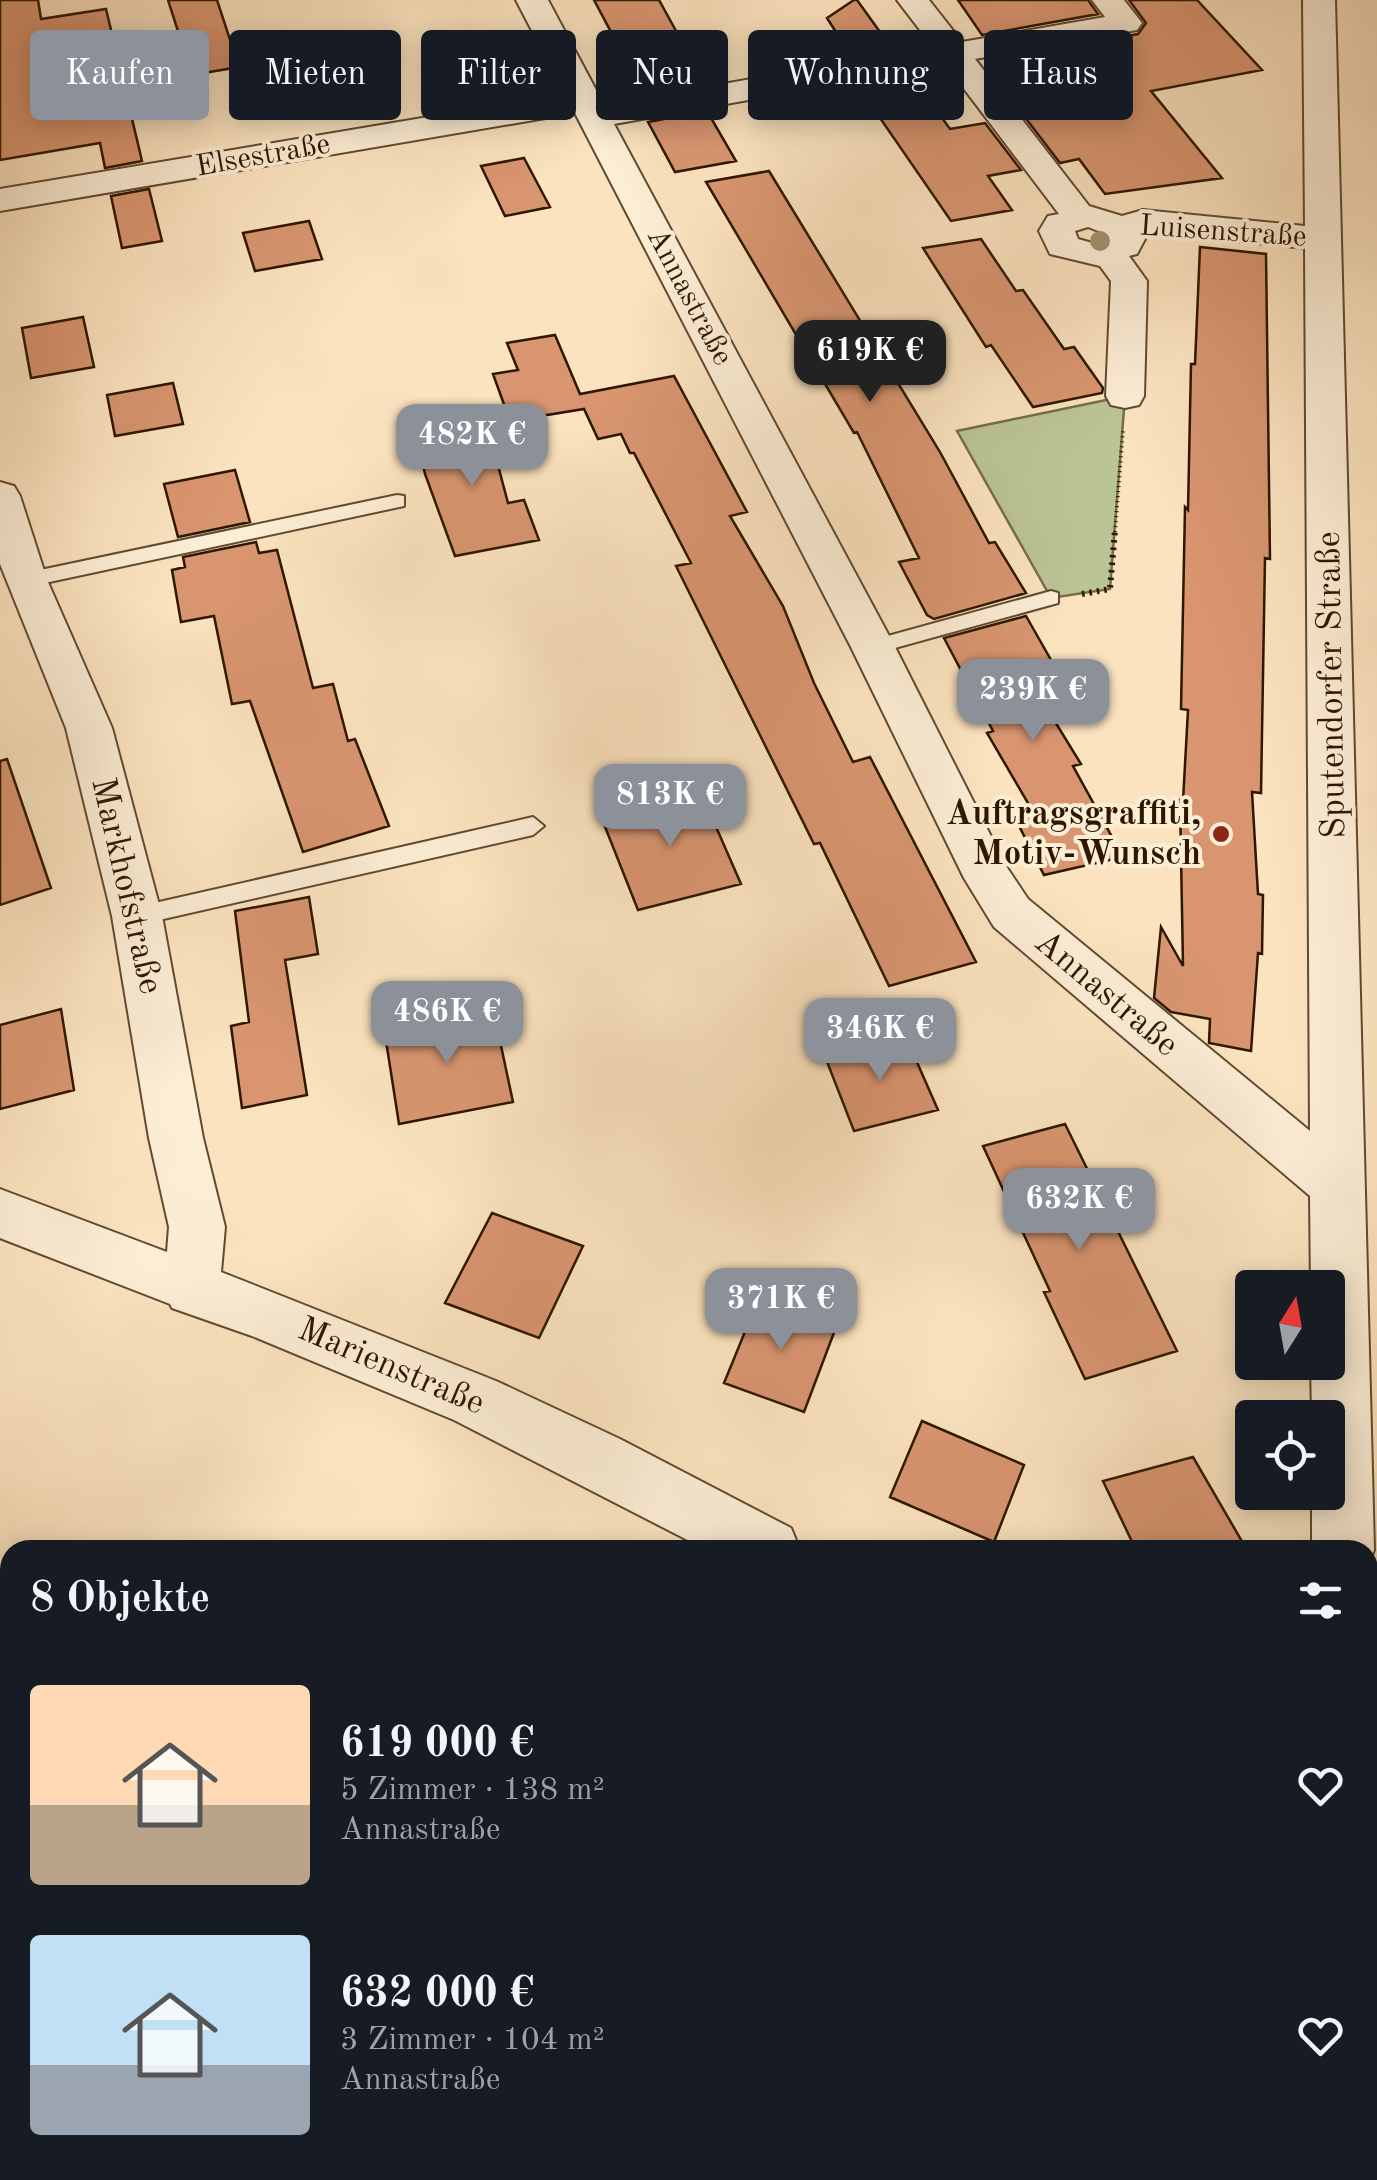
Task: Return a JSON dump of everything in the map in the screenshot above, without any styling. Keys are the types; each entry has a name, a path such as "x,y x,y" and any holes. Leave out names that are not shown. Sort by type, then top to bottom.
{"street":[{"name":"Annastraße","path":"532,0 593,95 988,878 1012,913 1340,1188"},
{"path":"895,30 922,12 1090,0"},
{"name":"Elsestraße","path":"964,54 1126,23 1108,0"},
{"name":"Sputendorfer Straße","path":"1319,0 1326,239 1344,1540"},
{"name":"Luisenstraße","path":"964,70 1079,216 1102,218 1115,240 1129,281 1125,396"},
{"name":"Elsestraße","path":"0,200 593,95 748,78"},
{"name":"Luisenstraße","path":"1115,240 1143,220 1326,239"},
{"name":"Markhofstraße","path":"0,496 26,580 89,728 138,916 176,1138 198,1227 192,1290"},
{"name":"Marienstraße","path":"0,1213 192,1290 334,1340 540,1430 749,1540"}],"lane":[{"path":"26,580 397,501"},
{"path":"873,647 1051,598"},
{"path":"138,916 533,826"}],"path":[{"path":"1051,598 1110,590 1125,396"}],"green space":[{"path":"1125,396 1110,589 1051,598 957,431"}],"building":[{"path":"0,0 38,0 41,19 106,9 111,30 30,30 30,120 132,120 142,161 105,168 100,143 0,160"},
{"path":"168,0 217,0 229,37 229,69 209,72 209,30 178,30"},
{"path":"594,0 659,0 675,30 610,30"},
{"path":"857,0 879,30 835,30 827,18"},
{"path":"958,0 1088,0 1098,14 1010,30 984,30 982,35"},
{"path":"1129,0 1197,0 1262,70 1151,91 1222,178 1105,194 1079,159 1060,163 1027,120 1133,120 1133,35 1146,23"},
{"path":"712,120 736,161 675,172 648,122"},
{"path":"881,120 944,120 950,129 985,123 1021,170 988,176 1012,210 951,221"},
{"path":"524,158 550,207 505,216 481,166"},
{"path":"769,171 940,452 989,543 995,542 1026,593 934,619 927,615 899,562 919,558 857,432 854,433 706,182"},
{"path":"149,189 162,241 122,248 111,196"},
{"path":"309,221 322,259 255,271 243,233"},
{"path":"981,239 1016,291 1023,290 1064,349 1074,347 1103,388 1102,393 1033,407 991,345 986,347 923,248"},
{"path":"1200,247 1266,254 1270,559 1265,558 1261,793 1252,792 1258,894 1263,895 1262,954 1258,953 1251,1051 1209,1043 1210,1019 1171,1012 1154,998 1161,927 1183,966 1180,800 1183,801 1188,710 1181,709 1185,507 1188,510 1191,364 1195,364"},
{"path":"83,317 94,367 31,378 22,328"},
{"path":"555,335 580,394 674,376 747,512 730,516 783,606 814,683 853,762 870,757 976,962 889,986 820,843 814,844 676,566 691,563 634,453 630,453 621,434 598,439 584,409 510,421 493,374 518,370 507,343"},
{"path":"173,383 183,424 115,436 107,395"},
{"path":"486,420 508,503 524,500 539,540 455,556 425,474 415,430"},
{"path":"235,470 250,522 178,537 164,484"},
{"path":"256,542 259,553 277,550 313,688 333,684 348,741 355,739 389,826 303,852 250,701 232,704 214,616 181,622 172,570 185,567 183,557"},
{"path":"1026,616 1067,688 1038,694 1081,764 1073,766 1123,857 1044,875 1013,814 1032,810 987,733 993,731 944,638"},
{"path":"7,759 51,888 0,905 0,761"},
{"path":"699,788 741,884 638,910 600,814"},
{"path":"309,897 318,954 285,960 307,1095 242,1108 231,1026 249,1022 235,911"},
{"path":"493,1008 513,1102 399,1124 384,1028"},
{"path":"61,1009 74,1090 0,1109 0,1025"},
{"path":"905,1035 938,1110 854,1131 824,1054"},
{"path":"1065,1124 1177,1351 1085,1379 1044,1292 1050,1291 983,1146"},
{"path":"492,1213 583,1246 539,1338 445,1303"},
{"path":"760,1295 838,1322 804,1412 724,1383"},
{"path":"922,1421 1024,1465 995,1540 890,1497"},
{"path":"1193,1457 1241,1540 1131,1540 1103,1481"}],"place":[{"name":"Auftragsgraffiti, Motiv-Wunsch","path":"1221,834"}]}
